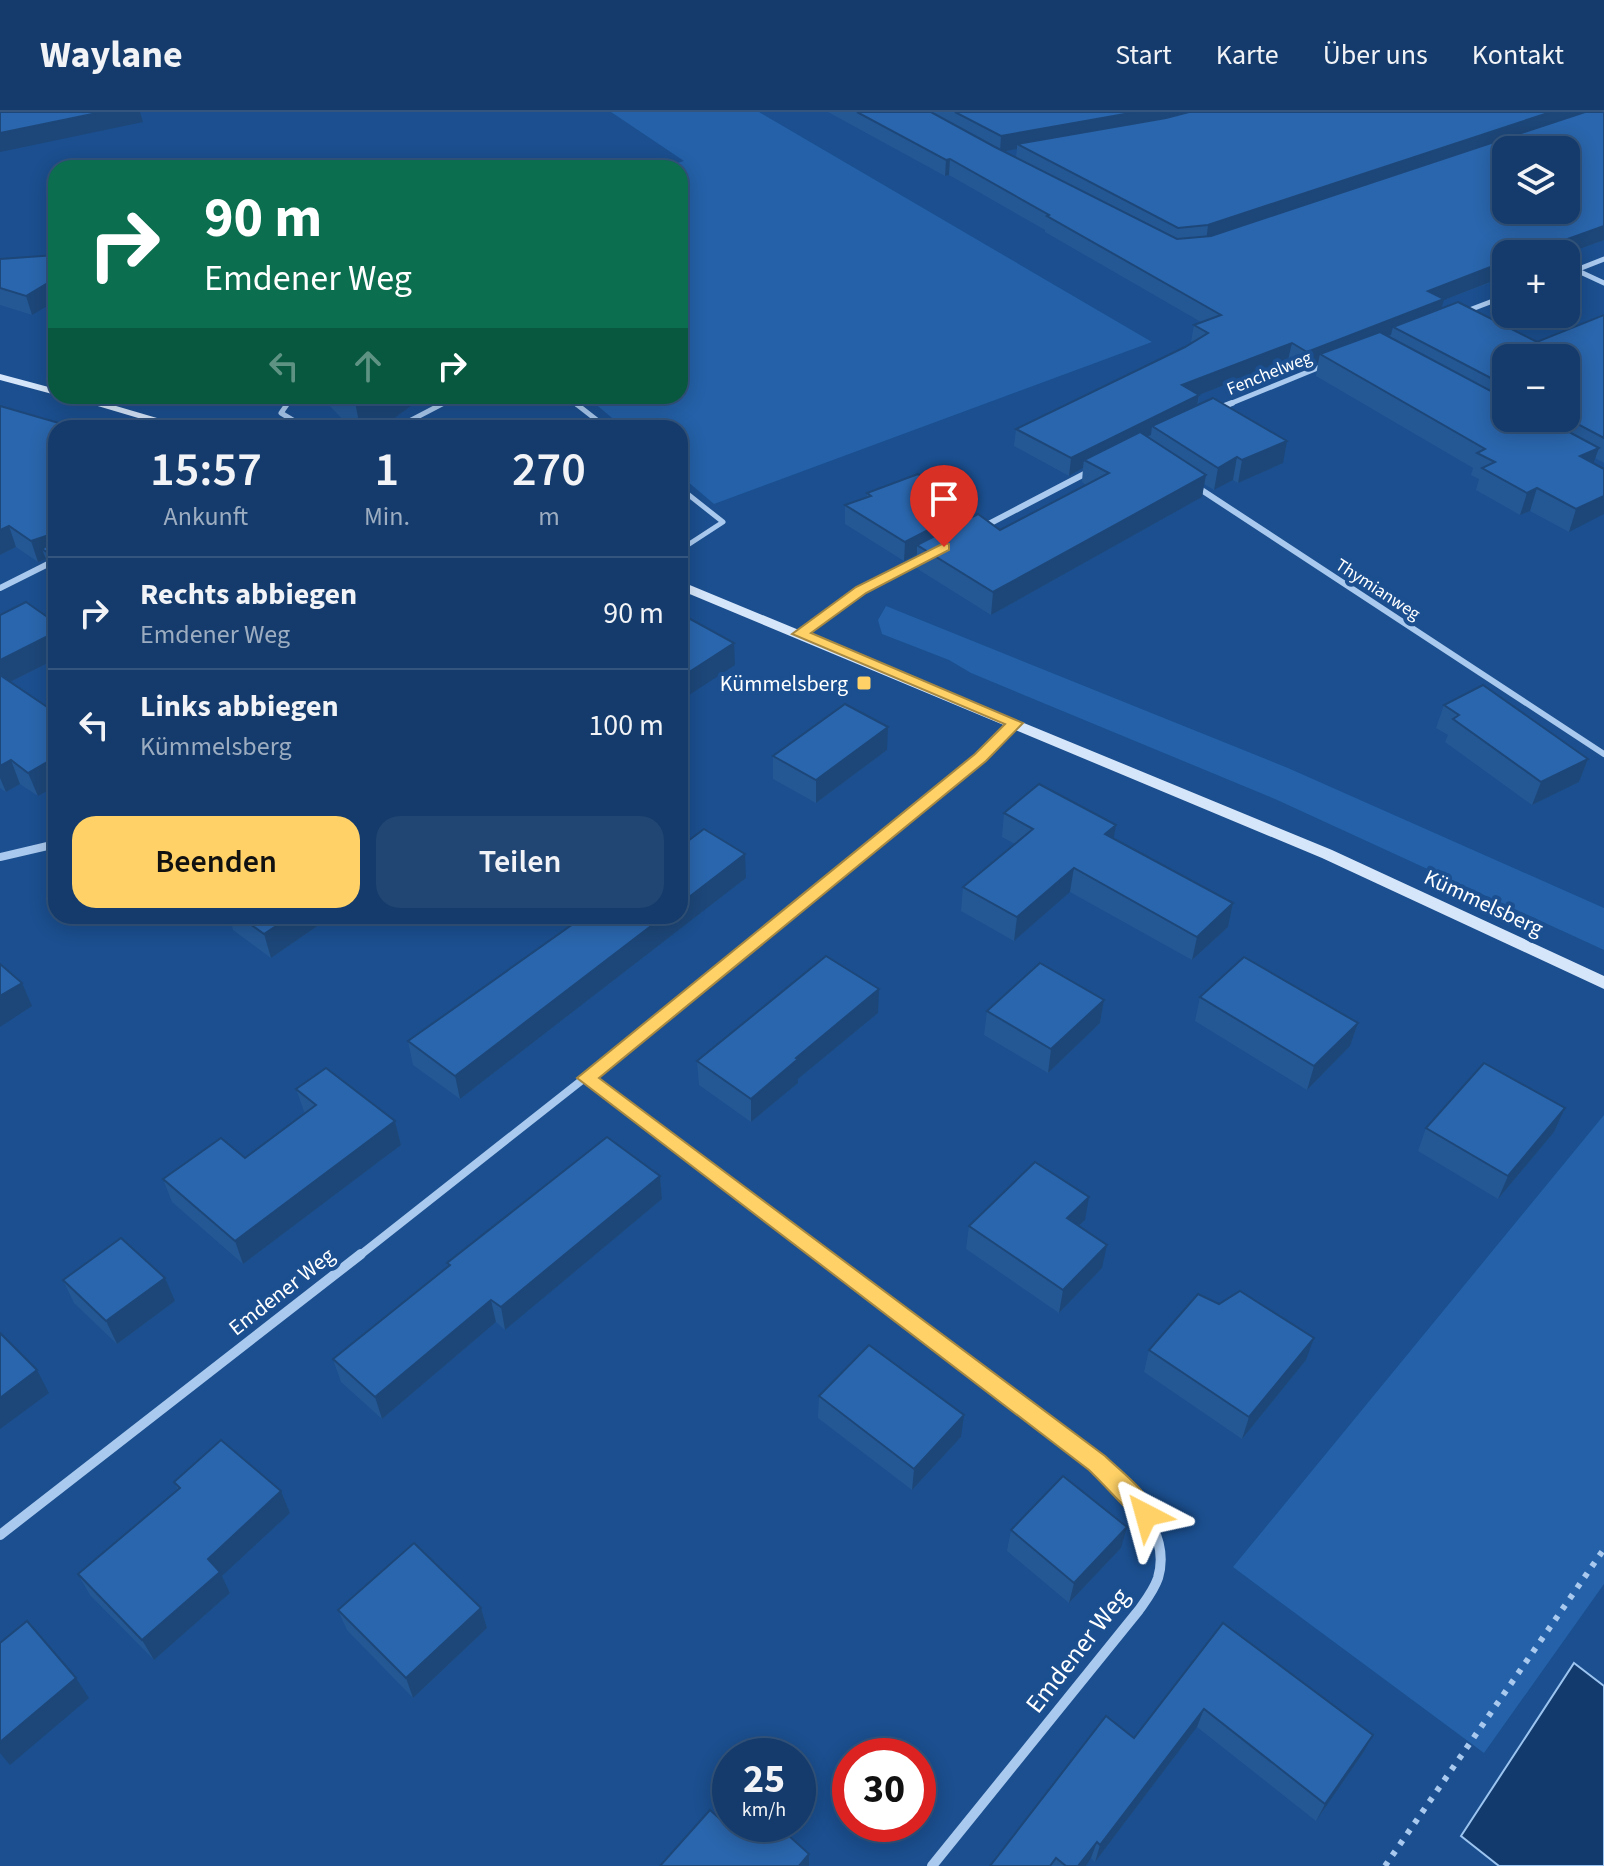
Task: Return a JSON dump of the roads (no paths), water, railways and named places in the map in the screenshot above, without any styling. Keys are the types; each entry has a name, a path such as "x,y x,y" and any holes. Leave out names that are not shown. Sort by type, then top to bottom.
{"main road":[{"path":"0,377 48,390"},
{"path":"99,404 156,420"},
{"name":"Kümmelsberg","path":"688,588 1327,854 1604,983"}],"street":[{"path":"1580,268 1604,259"},
{"path":"1580,272 1604,283"},
{"path":"1462,313 1492,301"},
{"name":"Fenchelweg","path":"1214,410 1333,362"},
{"path":"971,533 1095,468"},
{"name":"Thymianweg","path":"1190,482 1604,754"},
{"path":"800,634 861,590 930,554"},
{"path":"0,588 48,564"},
{"name":"Emdener Weg","path":"0,1535 586,1078 825,887 981,757 1015,723"},
{"path":"0,857 48,846"},
{"name":"Emdener Weg","path":"586,1078 1097,1463 1139,1504 1153,1530 1158,1546 1159,1571 1144,1602 932,1866"}],"lane":[{"path":"287,404 281,413 293,420"},
{"path":"410,420 441,404"},
{"path":"576,404 597,420"},
{"path":"688,494 723,522 688,545"}],"place":[{"name":"Kümmelsberg","path":"864,683"}]}
